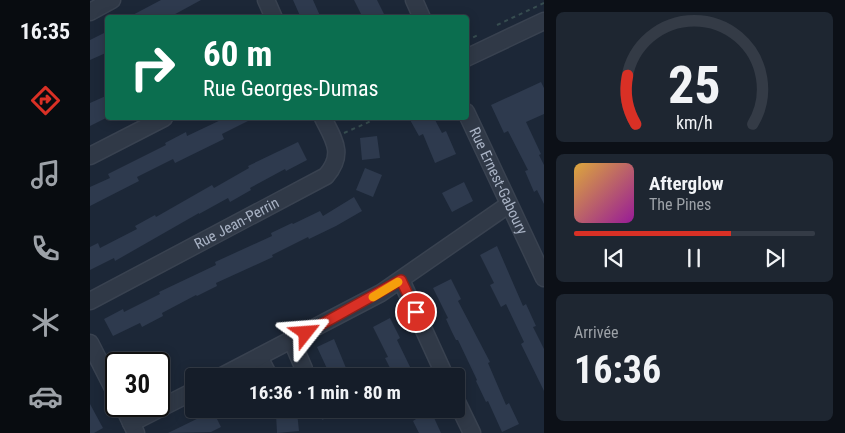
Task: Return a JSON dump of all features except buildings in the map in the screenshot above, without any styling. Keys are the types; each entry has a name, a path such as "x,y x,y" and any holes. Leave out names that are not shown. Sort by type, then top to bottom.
{"street":[{"path":"90,12 112,0"},
{"path":"266,0 273,15"},
{"path":"414,0 421,15"},
{"path":"469,57 544,21"},
{"name":"Rue Ernest-Gaboury","path":"469,119 544,278"},
{"path":"90,156 160,120"},
{"name":"Rue Jean-Perrin","path":"90,301 326,176 331,170 337,155 333,138 324,120"},
{"path":"238,368 292,341 401,280 508,205"},
{"path":"401,280 442,368"},
{"path":"292,341 304,368"},
{"path":"90,343 105,372"},
{"path":"260,357 265,368"},
{"path":"134,428 185,397"},
{"path":"465,418 472,433"}],"path":[{"path":"497,26 544,3"},
{"path":"469,39 478,35"},
{"path":"333,138 374,120"}],"slow traffic":[{"path":"373,297 398,282"}],"route":[{"path":"306,333 401,280 416,312"}]}
